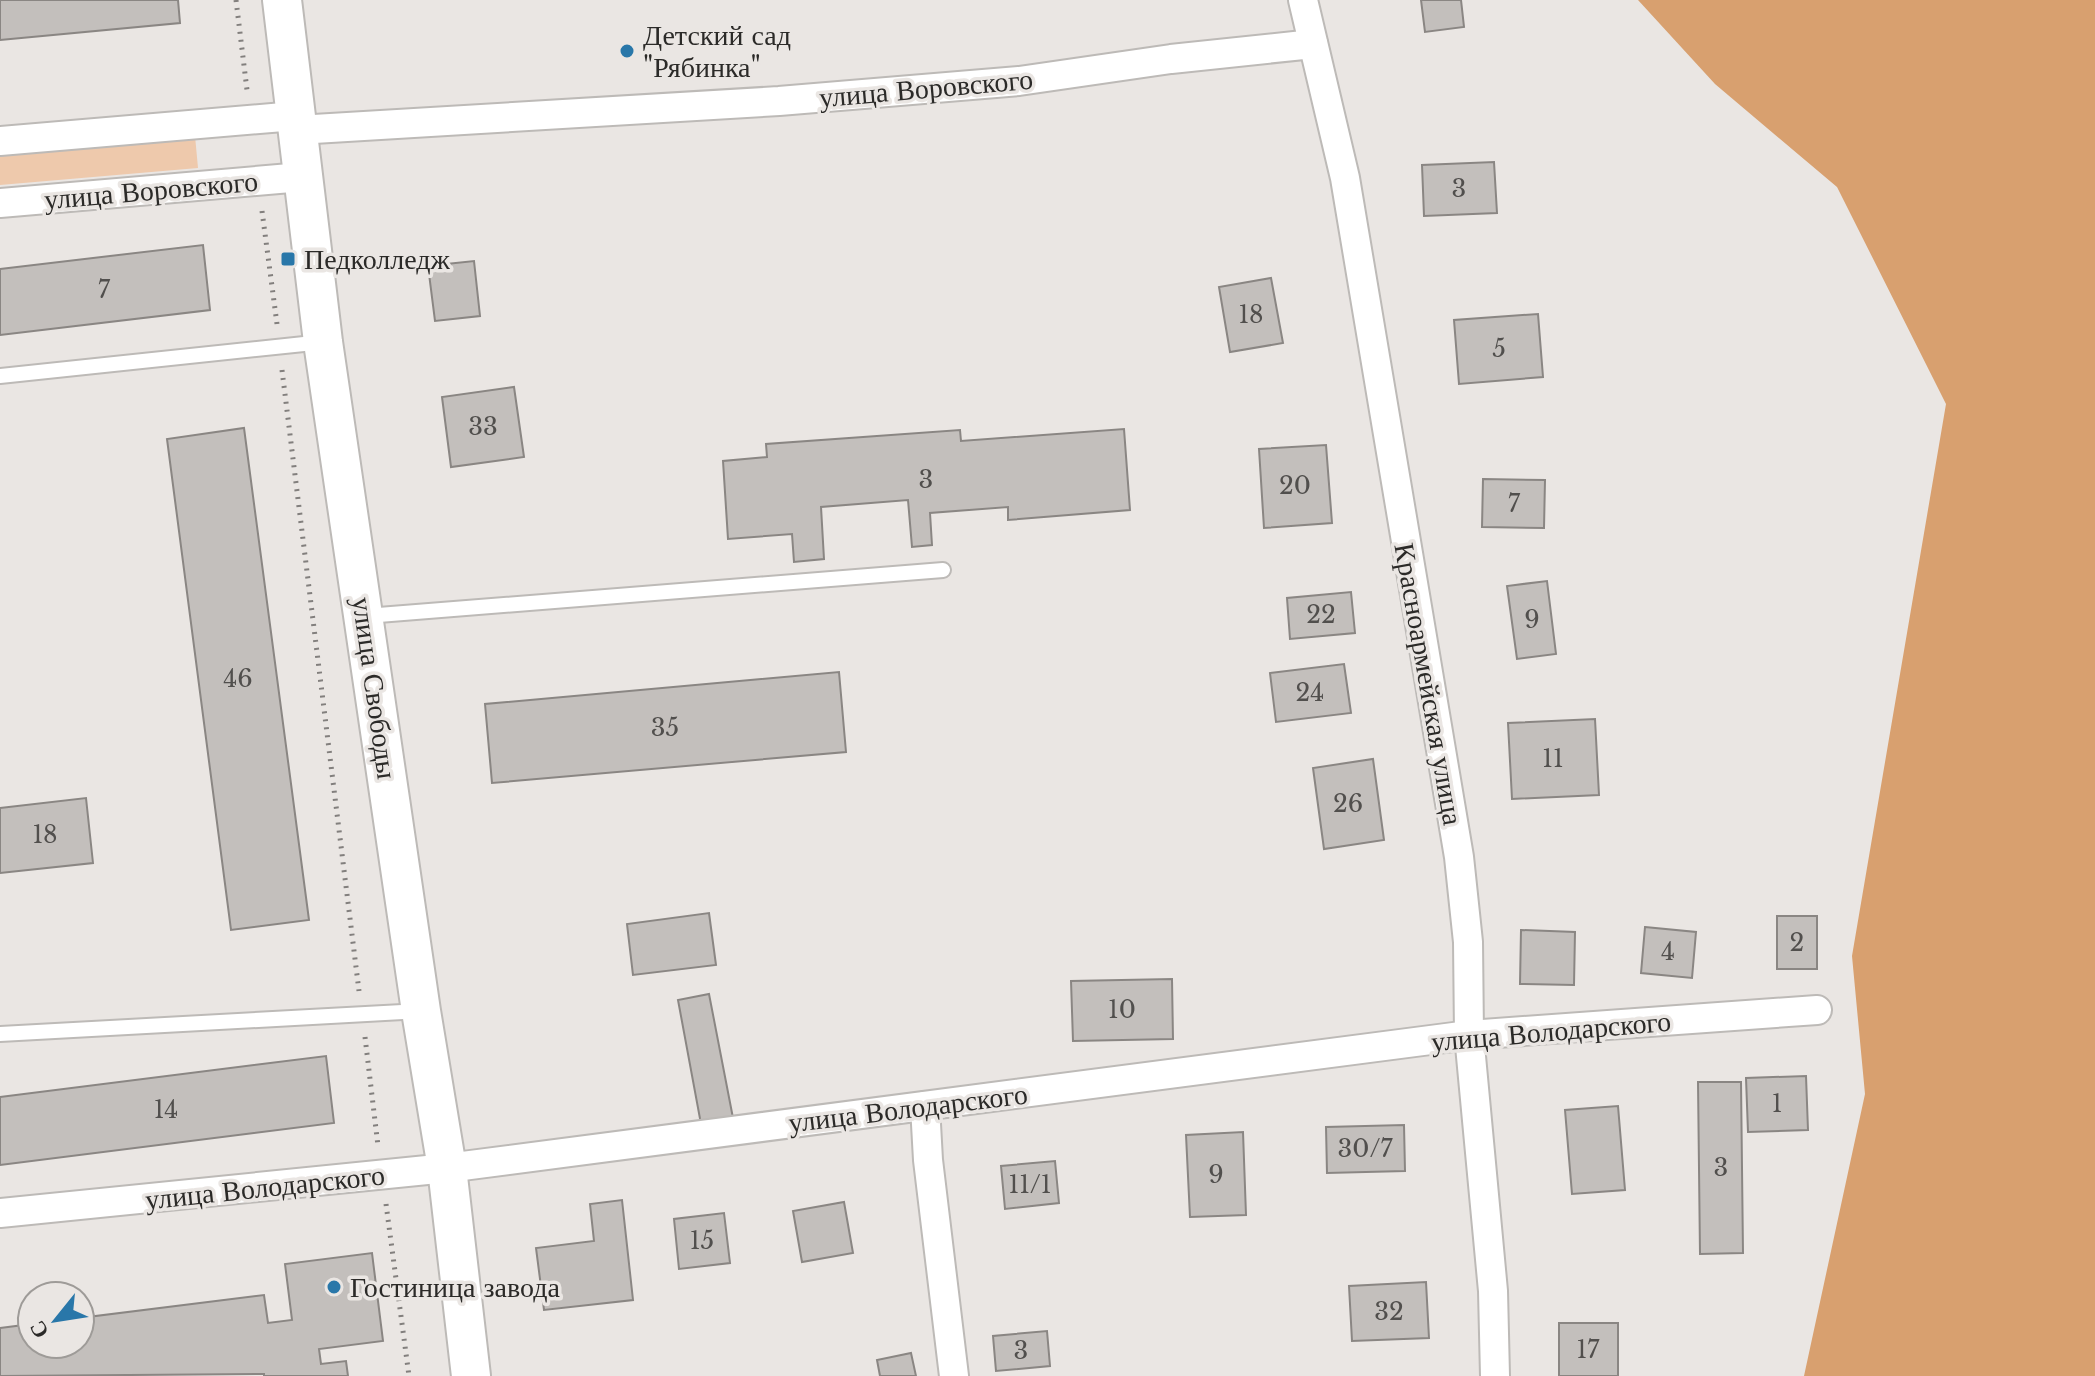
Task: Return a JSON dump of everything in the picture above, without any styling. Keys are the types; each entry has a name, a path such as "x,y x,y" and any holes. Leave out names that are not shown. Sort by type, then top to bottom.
{"street":[{"name":"улица Свободы","path":"282,0 323,342 421,1011 447,1168 471,1376"},
{"name":"Красноармейская улица","path":"1303,0 1345,178 1459,857 1468,942 1469,1035 1493,1291 1495,1376"},
{"name":"улица Воровского","path":"0,141 296,123 779,101 1004,82 1171,59 1313,44"},
{"name":"улица Воровского","path":"0,203 302,177"},
{"name":"улица Володарского","path":"0,1213 447,1168 1469,1035 1817,1010"},
{"path":"925,1106 931,1189 954,1376"}],"lane":[{"path":"0,376 323,342"},
{"path":"364,616 943,570"},
{"path":"0,1034 421,1011"}],"path":[{"path":"236,0 248,92"},
{"path":"261,198 361,1003"},
{"path":"364,1034 409,1376"}],"shaded area":[{"path":"1638,0 2095,0 2095,1376 1804,1376 1865,1094 1852,956 1946,404 1837,187 1715,84"},
{"path":"195,136 198,168 0,185 0,153"}],"building":[{"path":"0,0 178,0 180,23 0,40"},
{"path":"1421,0 1461,0 1464,27 1425,32"},
{"path":"1494,162 1497,213 1424,216 1422,165"},
{"path":"203,245 210,310 0,335 0,269"},
{"path":"474,261 480,316 435,321 428,266"},
{"path":"1271,278 1283,343 1230,352 1219,287"},
{"path":"1538,314 1543,377 1459,384 1454,320"},
{"path":"514,387 524,457 451,467 442,397"},
{"path":"244,428 309,920 231,930 167,439"},
{"path":"1124,429 1130,510 1008,520 1008,507 930,513 932,545 912,547 908,500 821,507 824,559 794,562 792,534 728,539 723,461 767,457 766,444 960,430 961,441"},
{"path":"1326,445 1332,523 1264,528 1259,449"},
{"path":"1483,479 1545,480 1544,528 1482,527"},
{"path":"1547,581 1556,654 1517,659 1507,586"},
{"path":"1351,592 1355,633 1290,639 1287,598"},
{"path":"1344,664 1351,713 1276,722 1270,673"},
{"path":"839,672 846,752 492,783 485,704"},
{"path":"1595,719 1599,795 1512,799 1508,723"},
{"path":"1373,759 1384,840 1324,849 1313,768"},
{"path":"86,798 93,863 0,873 0,808"},
{"path":"709,913 716,965 633,975 627,924"},
{"path":"1777,916 1817,916 1817,969 1777,969"},
{"path":"1645,927 1696,932 1692,978 1641,973"},
{"path":"1521,930 1575,932 1574,985 1520,984"},
{"path":"1172,979 1173,1039 1073,1041 1071,981"},
{"path":"709,994 733,1118 701,1124 678,1000"},
{"path":"326,1056 334,1123 0,1165 0,1097"},
{"path":"1806,1076 1808,1130 1748,1132 1746,1078"},
{"path":"1698,1082 1741,1082 1743,1253 1700,1254"},
{"path":"1618,1106 1625,1190 1572,1194 1565,1110"},
{"path":"1404,1125 1405,1171 1327,1173 1326,1127"},
{"path":"1243,1132 1246,1215 1190,1217 1186,1135"},
{"path":"1055,1161 1059,1203 1005,1209 1001,1166"},
{"path":"622,1200 633,1300 544,1310 536,1248 594,1241 590,1204"},
{"path":"844,1202 853,1253 802,1262 793,1211"},
{"path":"724,1213 730,1263 679,1269 674,1219"},
{"path":"372,1253 383,1341 319,1349 321,1364 346,1361 348,1376 0,1376 0,1328 16,1326 16,1360 96,1360 96,1316 264,1295 268,1323 292,1320 285,1264"},
{"path":"1426,1282 1429,1338 1352,1341 1349,1286"},
{"path":"1559,1323 1618,1323 1618,1376 1559,1376"},
{"path":"1047,1331 1050,1366 996,1371 993,1336"},
{"path":"911,1353 916,1376 880,1376 877,1360"}],"place":[{"name":"Детский сад \"Рябинка\"","path":"627,51"},
{"name":"Педколледж","path":"288,259"},
{"name":"Гостиница завода","path":"334,1287"}]}
